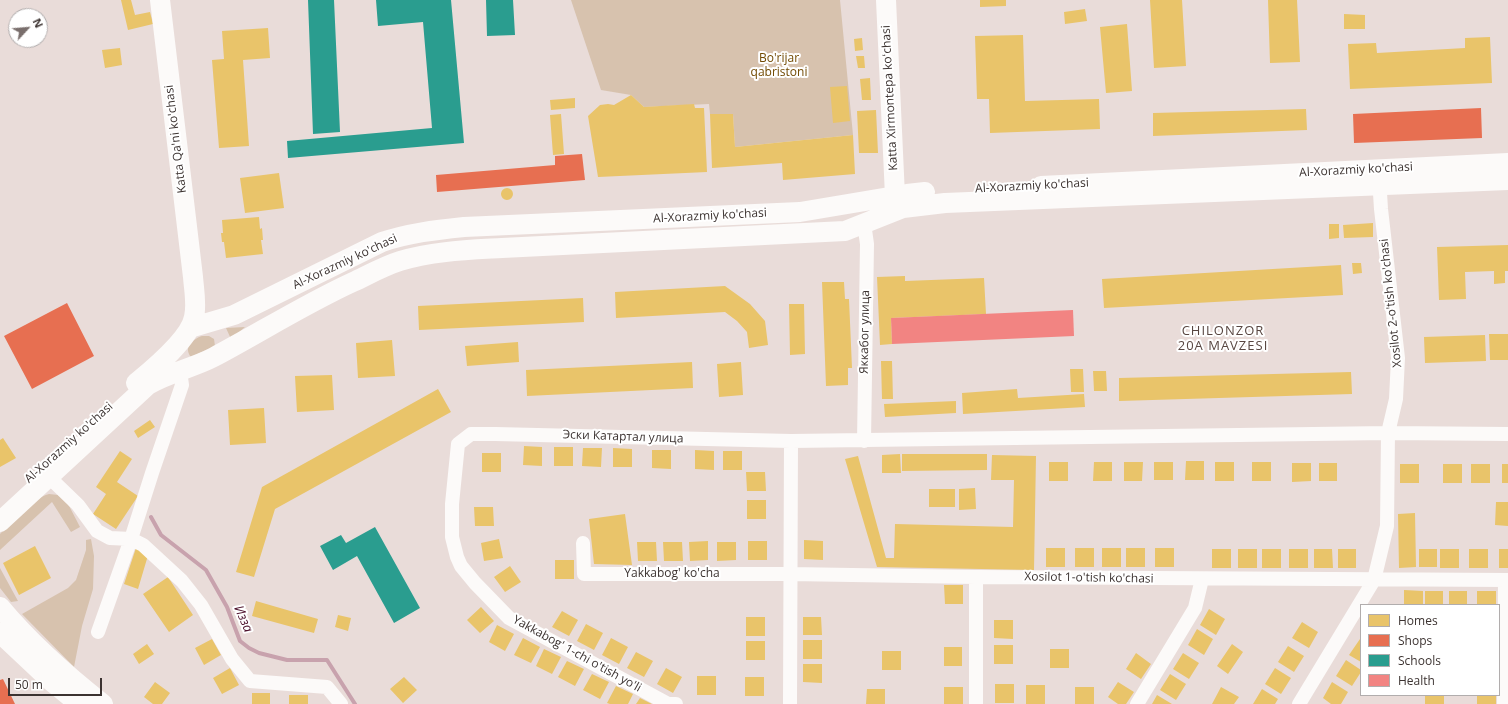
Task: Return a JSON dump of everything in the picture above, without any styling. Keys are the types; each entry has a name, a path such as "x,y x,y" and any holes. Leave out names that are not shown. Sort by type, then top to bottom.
{"main road":[{"name":"Katta Qa'ni ko'chasi","path":"160,0 193,277"},
{"name":"Katta Xirmontepa koʻchasi","path":"886,0 902,199"},
{"name":"Katta Xirmontepa koʻchasi","path":"899,0 902,199"},
{"name":"Al-Xorazmiy ko'chasi","path":"1379,177 1508,163"},
{"name":"Al-Xorazmiy ko'chasi","path":"0,504 159,363 199,330 234,315 382,242 401,236 420,232 464,227 800,212 902,199 945,190 1379,177 1508,180"},
{"name":"Al-Xorazmiy ko'chasi","path":"0,522 144,388 158,380 198,364 301,308 395,263 421,256 502,248 845,231 864,223 902,199"},
{"path":"193,277 195,316 199,330 220,345 218,351 198,364 191,362 184,357 180,348 199,330 199,297 193,277"},
{"path":"199,297 206,304 216,310 227,315 234,315"},
{"path":"0,607 17,627 51,661 103,704"},
{"path":"0,633 46,677 79,704"}],"street":[{"name":"Xosilot 2-o'tish ko'chasi","path":"1299,704 1374,580 1386,526 1388,433 1396,399 1398,358 1379,177"},
{"name":"Яккабог улица","path":"864,223 867,244 864,441"},
{"path":"98,632 131,539 182,385 198,364"},
{"name":"Эски Катартал улица","path":"458,444 471,434 791,441 864,441 1388,433 1508,434"},
{"path":"790,704 791,441"},
{"name":"Yakkabog' 1-chi o'tish yo'li","path":"458,444 452,504 452,537 457,557 474,583 509,618 668,704 676,704"},
{"path":"49,477 78,505 97,531 110,538 131,539 143,545 182,581 201,604 232,659 250,681 326,687 341,704"},
{"name":"Yakkabog' ko'cha","path":"583,542 584,574 790,574"},
{"name":"Xosilot 1-o'tish ko'chasi","path":"790,574 1374,580"},
{"path":"976,577 976,704"},
{"path":"1137,704 1195,608 1202,579"},
{"path":"1374,580 1507,580 1504,704"}],"green space":[{"name":"Bo'rijar qabristoni","path":"571,0 840,0 853,135 735,147 733,114 710,114 709,104 644,107 631,95 601,90"},
{"path":"245,327 231,339 226,328"},
{"path":"202,336 209,336 214,339 215,346 191,357 188,350 190,344 195,339"},
{"path":"49,494 58,495 65,498 80,527 71,532 52,502 0,550 0,534 29,505"},
{"path":"91,539 94,556 93,589 82,626 74,667 22,614 68,588 76,580 86,550 86,540"},
{"path":"0,568 18,601 11,602 0,588"}],"building: Homes":[{"path":"121,0 131,0 135,15 150,12 153,24 128,30"},
{"path":"980,0 1006,0 1006,6 980,7"},
{"path":"1150,0 1182,0 1186,66 1154,68"},
{"path":"1268,0 1297,0 1300,62 1270,63"},
{"path":"1085,9 1087,21 1065,24 1064,12"},
{"path":"1344,14 1365,15 1365,29 1344,29"},
{"path":"1127,24 1132,91 1106,93 1100,27"},
{"path":"268,28 270,58 243,60 249,146 219,148 212,60 224,59 222,31"},
{"path":"1023,35 1025,101 1099,99 1100,129 990,133 989,99 977,99 975,36"},
{"path":"1490,37 1492,83 1350,89 1348,44 1376,43 1377,53 1465,48 1465,38"},
{"path":"862,38 863,50 855,51 854,39"},
{"path":"120,48 122,65 105,68 102,50"},
{"path":"856,56 864,56 865,68 858,68"},
{"path":"870,78 871,100 862,100 860,79"},
{"path":"847,86 850,121 833,123 830,87"},
{"path":"631,95 644,107 694,104 695,108 704,108 707,172 598,177 588,116 600,105 614,105"},
{"path":"575,98 575,108 551,110 550,100"},
{"path":"1306,109 1307,130 1153,136 1153,113"},
{"path":"876,110 878,153 859,153 857,111"},
{"path":"561,114 564,154 553,155 550,115"},
{"path":"710,114 733,114 735,147 853,135 855,174 783,180 782,163 712,168"},
{"path":"279,173 284,208 245,213 240,178"},
{"path":"505,188 509,188 513,194 509,200 505,200 501,196 501,192"},
{"path":"259,217 260,229 262,228 263,240 261,240 263,254 226,258 221,233 223,233 222,220"},
{"path":"1373,223 1373,237 1344,238 1343,225"},
{"path":"1329,224 1339,224 1339,238 1329,239"},
{"path":"1508,245 1508,271 1505,271 1505,283 1494,284 1494,271 1465,272 1466,299 1439,300 1437,247"},
{"path":"1352,263 1361,263 1362,273 1353,274"},
{"path":"1341,265 1343,295 1104,308 1102,279"},
{"path":"905,276 905,281 984,278 986,314 891,318 892,344 880,345 877,277"},
{"path":"822,282 844,282 845,299 849,299 852,368 848,368 848,385 826,386"},
{"path":"725,286 750,304 765,321 768,345 749,348 747,332 737,321 725,312 616,318 615,292"},
{"path":"583,298 584,322 419,330 418,306"},
{"path":"789,304 804,304 805,354 790,355"},
{"path":"1489,334 1508,334 1508,360 1490,360"},
{"path":"1485,335 1486,361 1425,363 1424,337"},
{"path":"392,340 395,376 358,378 356,343"},
{"path":"518,342 519,362 467,366 465,346"},
{"path":"881,361 892,361 893,399 882,399"},
{"path":"692,362 693,388 527,396 526,370"},
{"path":"741,362 743,395 719,397 717,364"},
{"path":"1070,369 1083,369 1084,392 1071,392"},
{"path":"1093,371 1106,371 1107,391 1094,391"},
{"path":"1351,372 1352,394 1119,401 1119,378"},
{"path":"332,375 334,410 297,412 295,376"},
{"path":"438,389 451,412 275,509 254,577 236,572 262,487"},
{"path":"1017,389 1018,398 1084,394 1085,407 963,414 962,393"},
{"path":"956,401 956,413 885,417 884,404"},
{"path":"264,408 266,443 230,445 228,410"},
{"path":"150,420 155,427 138,438 134,431"},
{"path":"3,438 16,458 0,467 0,440"},
{"path":"524,446 542,447 542,466 523,465"},
{"path":"554,447 573,447 573,466 554,466"},
{"path":"583,448 602,448 601,467 582,466"},
{"path":"613,448 632,449 632,467 613,467"},
{"path":"652,450 671,450 671,469 652,468"},
{"path":"695,450 714,451 714,470 695,469"},
{"path":"120,451 132,459 117,482 138,496 116,529 93,514 106,494 96,487"},
{"path":"723,451 742,451 742,470 723,470"},
{"path":"482,453 501,453 501,472 482,472"},
{"path":"900,454 901,473 882,473 882,455"},
{"path":"902,454 987,454 987,470 902,471"},
{"path":"992,455 1036,456 1034,570 877,567 845,459 858,456 886,558 894,558 895,524 1013,527 1014,480 991,480"},
{"path":"1186,461 1204,461 1204,480 1185,480"},
{"path":"1049,462 1068,462 1068,481 1049,481"},
{"path":"1094,462 1112,462 1112,481 1093,481"},
{"path":"1124,462 1143,462 1142,481 1124,481"},
{"path":"1154,462 1173,462 1173,480 1154,480"},
{"path":"1215,462 1234,462 1234,481 1215,481"},
{"path":"1252,462 1271,462 1271,481 1252,481"},
{"path":"1292,463 1311,463 1311,481 1292,482"},
{"path":"1319,463 1337,463 1337,481 1319,481"},
{"path":"1400,464 1419,464 1419,483 1400,483"},
{"path":"1443,464 1462,464 1462,483 1443,483"},
{"path":"1471,464 1490,464 1490,483 1471,483"},
{"path":"1502,464 1508,464 1508,483 1502,483"},
{"path":"746,472 765,472 766,491 747,491"},
{"path":"975,488 976,509 959,510 959,489"},
{"path":"929,489 955,489 955,507 929,507"},
{"path":"747,500 766,500 766,519 747,519"},
{"path":"1496,502 1508,502 1508,526 1495,525"},
{"path":"474,507 493,507 494,526 475,526"},
{"path":"1415,513 1416,567 1399,568 1398,514"},
{"path":"625,514 632,565 594,564 589,519"},
{"path":"499,539 503,558 484,561 481,543"},
{"path":"804,540 823,541 823,560 804,559"},
{"path":"708,541 708,560 690,561 689,542"},
{"path":"748,541 767,541 767,560 748,560"},
{"path":"637,542 656,542 657,561 638,561"},
{"path":"663,542 682,542 683,561 664,561"},
{"path":"717,542 736,542 736,560 717,561"},
{"path":"35,546 51,578 19,595 3,563"},
{"path":"136,548 149,552 138,589 124,584"},
{"path":"1046,548 1065,548 1065,567 1046,567"},
{"path":"1075,548 1094,548 1094,567 1075,567"},
{"path":"1102,548 1121,548 1121,567 1102,567"},
{"path":"1126,548 1145,548 1145,567 1126,567"},
{"path":"1155,548 1174,548 1174,567 1155,567"},
{"path":"1212,549 1231,549 1231,568 1212,568"},
{"path":"1238,549 1257,549 1257,568 1238,568"},
{"path":"1262,549 1281,549 1281,568 1262,568"},
{"path":"1289,549 1308,549 1308,568 1289,568"},
{"path":"1314,549 1332,549 1333,568 1314,568"},
{"path":"1338,549 1356,549 1356,568 1338,568"},
{"path":"1419,549 1437,549 1437,567 1419,567"},
{"path":"1440,549 1459,549 1459,568 1440,568"},
{"path":"1469,549 1488,549 1488,568 1469,568"},
{"path":"1499,549 1508,549 1508,568 1499,568"},
{"path":"555,560 574,560 574,579 555,579"},
{"path":"510,566 521,582 505,592 494,577"},
{"path":"168,577 193,615 169,632 143,594"},
{"path":"944,585 963,585 963,604 945,604"},
{"path":"1404,590 1423,591 1423,604 1404,604"},
{"path":"1425,591 1443,591 1443,604 1425,604"},
{"path":"1449,591 1467,591 1467,604 1449,604"},
{"path":"1477,591 1496,591 1496,604 1477,604"},
{"path":"256,601 318,619 314,633 252,616"},
{"path":"481,607 494,621 480,633 467,620"},
{"path":"1209,609 1225,619 1216,635 1200,625"},
{"path":"562,611 578,620 569,636 552,627"},
{"path":"338,615 351,618 348,631 335,627"},
{"path":"746,617 765,617 765,636 746,636"},
{"path":"803,617 821,617 822,635 803,635"},
{"path":"994,620 1013,620 1013,639 994,638"},
{"path":"1302,622 1318,632 1309,648 1292,638"},
{"path":"586,624 603,633 594,650 577,641"},
{"path":"497,625 514,634 505,651 489,642"},
{"path":"1197,629 1213,639 1204,655 1188,645"},
{"path":"523,638 540,647 531,663 514,655"},
{"path":"611,638 628,647 619,664 602,655"},
{"path":"212,639 221,655 204,665 195,648"},
{"path":"1360,639 1360,661 1349,655"},
{"path":"803,640 822,640 822,659 803,659"},
{"path":"746,641 765,641 765,660 746,660"},
{"path":"147,644 154,654 139,664 133,654"},
{"path":"1232,644 1243,652 1228,674 1217,666"},
{"path":"994,645 1013,645 1013,664 994,664"},
{"path":"1288,646 1304,656 1294,672 1278,662"},
{"path":"944,647 962,647 962,666 944,666"},
{"path":"544,649 561,657 552,674 536,666"},
{"path":"1050,649 1069,649 1069,668 1050,668"},
{"path":"882,651 901,651 901,670 882,670"},
{"path":"636,652 653,661 644,677 627,668"},
{"path":"1136,653 1151,664 1141,679 1126,669"},
{"path":"1183,653 1199,663 1189,679 1173,669"},
{"path":"1346,660 1360,669 1360,674 1352,686 1336,676"},
{"path":"567,661 584,669 575,686 558,677"},
{"path":"803,664 822,664 822,683 803,682"},
{"path":"230,668 239,685 222,694 213,678"},
{"path":"666,668 682,677 673,693 657,684"},
{"path":"1275,668 1291,678 1281,694 1265,684"},
{"path":"592,674 609,682 600,699 583,690"},
{"path":"1170,674 1186,684 1176,700 1160,690"},
{"path":"697,676 716,676 716,695 697,695"},
{"path":"404,677 417,690 403,703 390,689"},
{"path":"745,677 764,677 764,696 745,696"},
{"path":"155,682 170,693 162,704 153,704 144,697"},
{"path":"1118,682 1134,692 1126,704 1118,704 1108,697"},
{"path":"1332,682 1348,692 1341,704 1331,704 1323,698"},
{"path":"995,684 1014,684 1014,703 995,703"},
{"path":"1026,685 1045,685 1045,704 1026,704"},
{"path":"616,686 633,694 628,704 607,703"},
{"path":"944,687 963,687 963,704 944,704"},
{"path":"1075,687 1094,687 1094,704 1075,704"},
{"path":"1221,687 1239,697 1234,704 1212,704"},
{"path":"867,689 885,689 885,704 866,704"},
{"path":"1262,689 1278,699 1275,704 1253,704"},
{"path":"252,693 270,693 270,704 252,704"},
{"path":"289,695 308,695 308,704 289,704"},
{"path":"1157,695 1172,704 1152,704"},
{"path":"1425,696 1444,696 1444,704 1425,704"},
{"path":"1477,696 1496,696 1496,704 1477,704"},
{"path":"640,698 652,704 636,704"}],"building: Shops":[{"path":"1481,108 1482,138 1354,143 1353,114"},
{"path":"582,154 585,180 437,192 436,175 555,165 555,156"},
{"path":"67,303 94,356 32,389 4,336"},
{"path":"3,679 15,704 0,704 0,680"}],"building: Schools":[{"path":"308,0 334,0 340,132 313,134"},
{"path":"376,0 451,0 464,143 288,158 287,141 432,128 423,22 378,26"},
{"path":"486,0 513,0 515,35 487,36"},
{"path":"375,527 420,608 394,623 357,556 333,570 320,546 341,535 346,543"}],"building: Health":[{"path":"1073,310 1074,336 892,344 891,318"}],"waterway":[{"name":"Изза","path":"151,517 161,535 206,570 227,607 240,641 259,653 287,660 327,660 355,704"}],"district":[{"name":"CHILONZOR 20A MAVZESI","path":"1223,338"}]}
